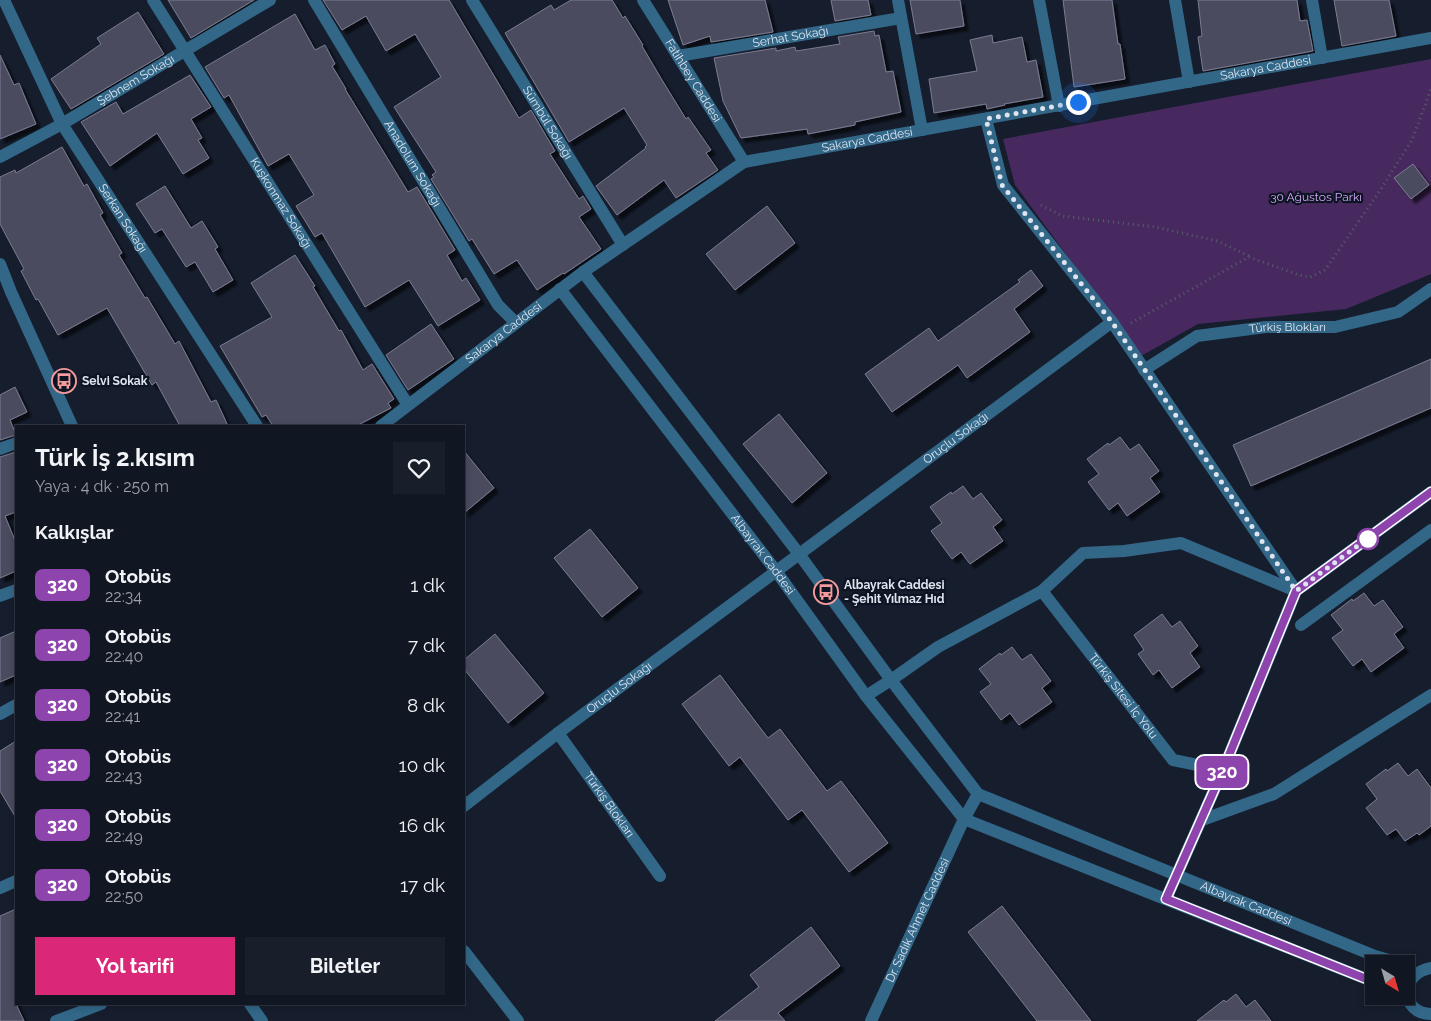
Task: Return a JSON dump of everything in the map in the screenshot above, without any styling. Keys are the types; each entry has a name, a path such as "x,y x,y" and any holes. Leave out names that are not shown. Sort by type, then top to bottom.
{"street":[{"name":"Serkan Sokağı","path":"4,0 62,124 256,425"},
{"name":"Kuşkonmaz Sokağı","path":"153,0 408,406"},
{"name":"Şebnem Sokağı","path":"0,157 62,124 270,0"},
{"name":"Anadolum Sokağı","path":"314,0 498,305 516,323"},
{"name":"Sümbül Sokağı","path":"472,0 623,245"},
{"name":"Fatihbey Caddesi","path":"643,0 744,162"},
{"path":"898,0 922,130"},
{"path":"1039,0 1059,106"},
{"path":"1175,0 1189,82"},
{"path":"1312,0 1322,58"},
{"name":"Serhat Sokağı","path":"678,56 901,18"},
{"name":"Sakarya Caddesi","path":"382,425 583,272 744,162 1431,38"},
{"path":"986,119 1002,185 1115,326 1296,591"},
{"path":"0,264 5,294 68,425"},
{"path":"583,272 799,554 891,680 978,794 964,819"},
{"name":"Albayrak Caddesi","path":"560,289 776,571 866,696 964,819 1365,978"},
{"name":"Türkiş Blokları","path":"1144,370 1197,336 1266,327 1335,327 1398,312 1431,289"},
{"name":"Oruçlu Sokağı","path":"465,805 558,733 799,554 1115,326"},
{"path":"0,449 15,443"},
{"path":"1166,899 1202,820 1296,591 1431,492"},
{"path":"1300,625 1431,530"},
{"path":"866,696 938,647 1042,590 1083,553 1124,552 1181,543 1296,591"},
{"path":"0,596 15,590"},
{"name":"Türkiş Sitesi İç Yolu","path":"1042,590 1173,760 1223,770"},
{"path":"1202,820 1274,794 1431,695"},
{"path":"0,714 15,706"},
{"name":"Türkiş Blokları","path":"558,733 660,876"},
{"name":"Albayrak Caddesi","path":"978,794 1373,955"},
{"name":"Dr. Sadık Ahmet Caddesi","path":"871,1021 964,819"},
{"path":"0,888 15,881"},
{"path":"465,952 518,1021"},
{"name":"Albayrak Caddesi","path":"1415,966 1429,968"},
{"path":"1428,1021 1414,1008 1407,994 1411,978 1416,973 1429,968"},
{"path":"56,1021 98,1005"},
{"path":"251,1005 262,1021"},
{"path":"1410,1005 1419,1012 1431,1014"}],"path":[{"path":"1037,203 1062,216 1155,227 1217,241 1249,257 1300,275 1310,276 1325,270 1381,189 1412,140 1431,89"},
{"path":"1115,326 1249,257"}],"green space":[{"name":"30 Ağustos Parkı","path":"1431,59 1431,274 1346,309 1198,324 1141,356 1015,185 1003,139"}],"building":[{"path":"168,0 254,0 191,38"},
{"path":"323,0 449,0 519,118 531,110 555,151 550,154 579,199 583,196 591,209 579,217 601,249 537,290 517,260 494,274 472,239 469,241 431,179 434,177 432,175 436,172 394,107 441,77 415,34 386,51 366,16 342,30"},
{"path":"571,0 612,0 623,18 625,16 686,119 688,117 711,150 706,153 718,170 676,198 664,180 617,215 596,186 646,148 647,145 624,108 569,142 505,33 551,5 554,10"},
{"path":"668,0 765,0 773,32 711,42 710,36 683,45"},
{"path":"831,0 868,0 871,15 835,21"},
{"path":"910,0 960,0 964,26 916,34"},
{"path":"1063,0 1112,0 1125,79 1074,87"},
{"path":"1198,0 1297,0 1300,21 1307,20 1313,51 1203,71 1198,37 1202,36"},
{"path":"1334,0 1389,0 1396,36 1342,46"},
{"path":"138,12 164,54 71,109 51,79 101,44 97,38"},
{"path":"295,14 315,50 325,45 335,64 332,66 408,192 417,187 455,250 447,255 462,281 466,278 480,300 438,326 409,280 365,307 322,233 315,237 296,206 314,195 289,154 268,166 229,95 224,98 205,67"},
{"path":"874,31 875,36 879,35 886,72 893,71 901,112 855,122 855,125 808,134 807,129 741,138 723,101 714,58 776,48 776,51 795,47 796,51 840,44 838,37"},
{"path":"992,35 993,43 1022,37 1027,62 1036,60 1043,97 987,109 986,104 934,113 929,79 977,71 970,40"},
{"path":"0,55 14,85 19,83 36,124 0,139"},
{"path":"190,75 211,107 191,119 202,138 198,140 209,158 183,174 157,133 110,166 81,122 116,102 123,114"},
{"path":"62,147 84,186 87,184 103,213 100,215 122,253 119,255 175,344 179,341 211,402 216,400 228,425 179,425 156,382 152,385 107,308 58,335 38,299 36,300 21,271 24,269 0,224 0,177 15,170 16,173"},
{"path":"1413,164 1429,185 1411,199 1394,178"},
{"path":"165,186 191,228 202,221 218,247 215,249 233,280 213,292 195,262 186,267 162,229 155,233 136,204"},
{"path":"767,206 795,243 735,290 706,254"},
{"path":"295,255 363,370 372,364 394,399 388,403 391,408 358,425 272,425 266,415 262,417 220,346 272,317 251,283"},
{"path":"1031,270 1043,286 1014,309 1030,332 967,378 958,365 892,412 865,374 929,328 938,341 1020,282 1018,280"},
{"path":"431,324 454,359 408,390 386,355"},
{"path":"1431,359 1431,408 1251,486 1233,445"},
{"path":"15,387 27,412 10,420 15,435 0,440 0,395"},
{"path":"779,414 827,473 792,503 743,444"},
{"path":"1120,437 1130,450 1139,444 1159,471 1150,478 1160,492 1127,516 1118,503 1109,510 1088,482 1099,474 1087,459 1108,443 1109,445"},
{"path":"15,452 15,512 5,516 15,541 15,571 0,578 0,457"},
{"path":"465,452 494,488 465,512"},
{"path":"963,486 973,499 981,493 1002,520 993,527 1003,541 970,564 961,552 952,559 931,531 942,523 930,507"},
{"path":"590,529 638,588 602,617 554,558"},
{"path":"1364,593 1374,606 1383,600 1403,627 1394,634 1404,648 1371,672 1362,659 1353,666 1332,638 1343,630 1331,615 1352,599 1353,601"},
{"path":"1162,614 1172,627 1180,621 1198,646 1190,653 1200,667 1172,688 1159,670 1153,675 1138,654 1144,650 1134,635"},
{"path":"15,631 15,675 0,682 0,638"},
{"path":"495,634 544,693 508,723 465,670 465,659"},
{"path":"1012,647 1022,660 1031,654 1051,681 1042,688 1052,702 1019,725 1010,713 1001,720 980,692 991,684 979,669 1000,653 1001,655"},
{"path":"720,675 768,738 780,729 827,791 841,781 888,843 849,872 802,810 788,820 740,757 729,766 682,704"},
{"path":"15,742 15,816 0,791 0,751"},
{"path":"1398,763 1408,776 1417,769 1431,788 1431,826 1419,835 1417,833 1405,841 1396,829 1387,835 1366,808 1377,799 1366,784 1386,769 1387,771"},
{"path":"1002,906 1091,1021 1037,1021 968,932"},
{"path":"15,909 15,1005 24,1021 0,1021 0,916"},
{"path":"811,927 840,966 778,1013 785,1021 715,1021 759,987 750,975"},
{"path":"1236,994 1246,1007 1255,1000 1271,1021 1197,1021 1224,1000 1226,1002"}],"bus line":[{"name":"320","path":"1365,978 1166,899 1223,770 1296,591 1431,492"}],"place":[{"name":"Selvi Sokak","path":"64,381"},
{"name":"Albayrak Caddesi - Şehit Yılmaz Hıd","path":"826,592"}],"route":[{"path":"1078,102 986,119 1002,185 1112,322 1296,591 1371,536 1368,539"}]}
